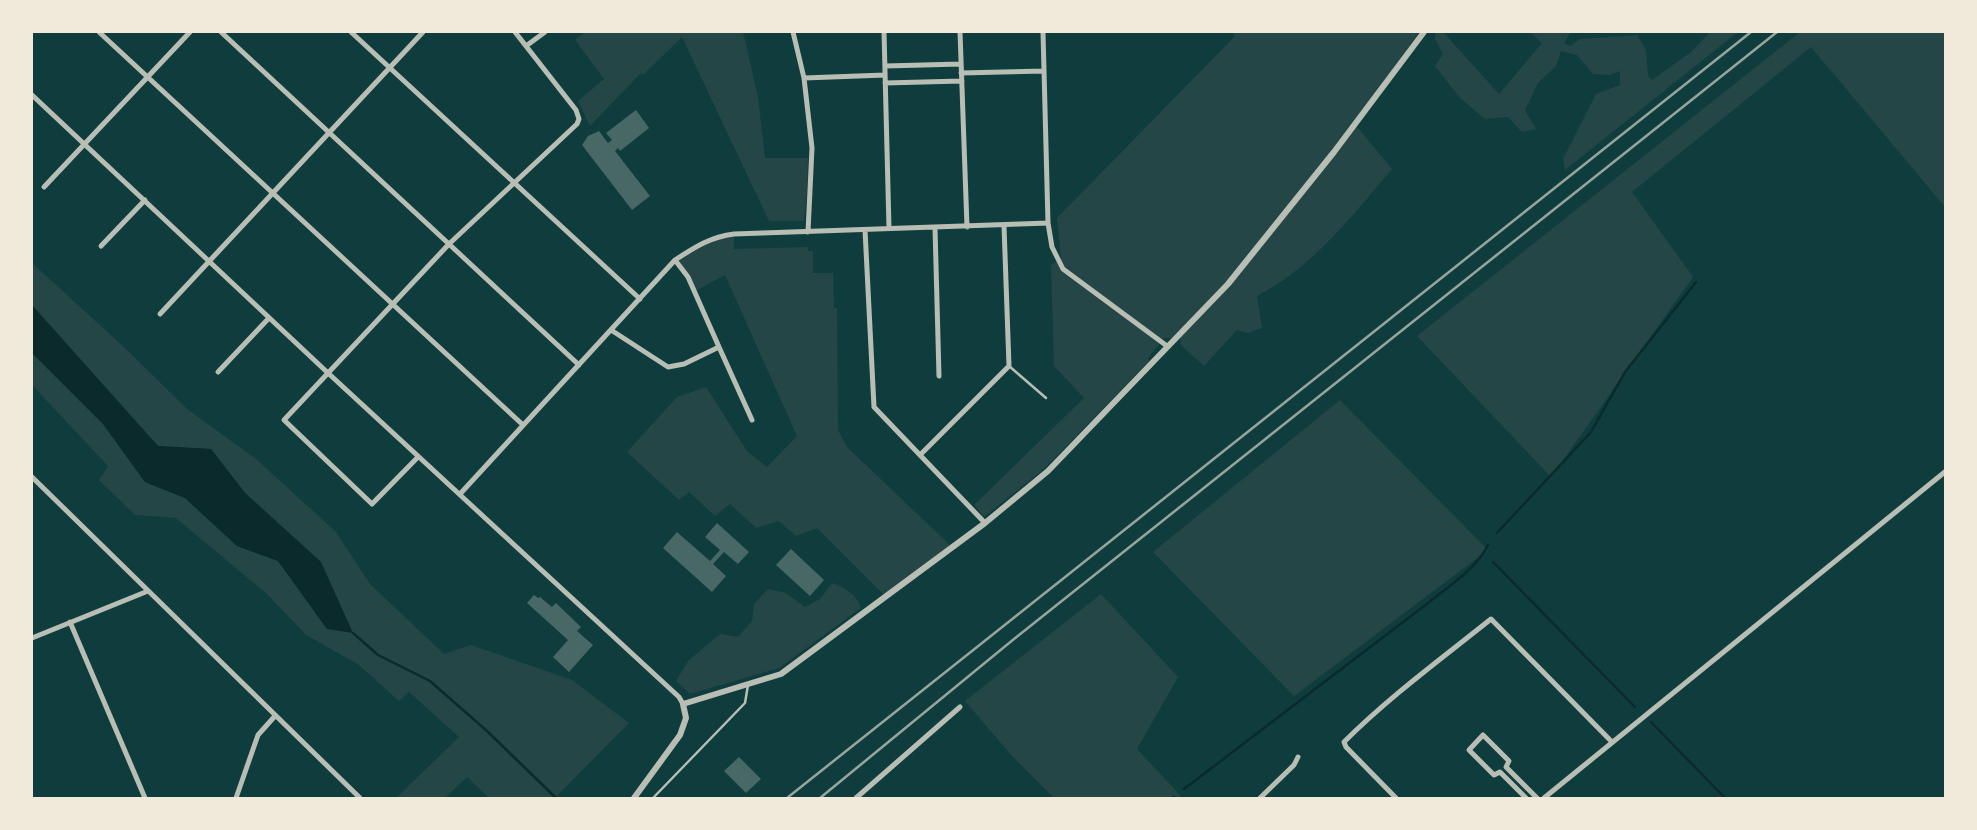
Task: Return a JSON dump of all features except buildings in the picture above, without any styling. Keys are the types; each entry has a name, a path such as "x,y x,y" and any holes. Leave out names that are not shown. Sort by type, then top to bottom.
{"street":[{"path":"99,32 523,425"},
{"path":"44,187 190,32"},
{"path":"221,32 579,365"},
{"path":"351,32 640,299"},
{"path":"160,314 423,32"},
{"path":"418,457 372,504 284,421 449,244 573,130 579,119 576,110 515,32"},
{"path":"526,46 545,32"},
{"path":"793,32 804,78 812,148 808,232"},
{"path":"884,32 889,228"},
{"path":"960,32 967,226"},
{"path":"1043,32 1048,223 1052,247 1063,270 1167,346"},
{"path":"683,704 781,674 985,523 1048,471 1228,284 1341,143 1424,32"},
{"path":"885,66 961,64"},
{"path":"961,73 1044,71"},
{"path":"804,78 885,75"},
{"path":"885,83 962,81"},
{"path":"32,95 208,262 671,689 683,704 686,718 680,735 634,799"},
{"path":"101,246 145,201"},
{"path":"460,494 676,261 702,242 714,237 1048,223"},
{"path":"920,455 1009,366 1004,226"},
{"path":"935,228 939,376"},
{"path":"865,230 873,402 876,411 985,523"},
{"path":"676,261 692,284 752,420"},
{"path":"218,372 269,318"},
{"path":"611,330 668,367 684,364 719,347"},
{"path":"1544,799 1945,471"},
{"path":"32,477 360,799"},
{"path":"32,638 148,591"},
{"path":"1396,799 1344,742 1382,704 1399,694 1416,677 1491,620 1612,742"},
{"path":"70,622 145,799"},
{"path":"856,799 960,707"},
{"path":"236,799 258,735 275,716"},
{"path":"1483,735 1509,761 1506,767 1494,775 1469,750 1483,735"},
{"path":"1261,799 1294,765 1298,757"},
{"path":"1506,767 1537,799"},
{"path":"1500,772 1526,799"}],"lane":[{"path":"1009,366 1046,398"},
{"path":"653,799 745,703 748,685"}],"shaded area":[{"path":"585,32 743,32 758,97 765,158 808,158 804,221 769,221 682,37 643,75 641,73 590,126 578,101 604,79 575,40"},
{"path":"1234,32 1419,32 1354,123 1392,169 1314,255 1296,271 1257,296 1262,328 1248,333 1237,330 1204,366 1181,345 1179,330 1171,338 1164,338 1148,358 1149,361 1044,469 984,517 974,505 1084,398 1054,366 1051,265 1061,259 1057,218 1234,37"},
{"path":"1436,32 1443,32 1499,94 1542,43 1530,32 1571,32 1564,43 1570,46 1580,39 1637,35 1646,50 1648,76 1652,80 1691,52 1710,32 1738,32 1565,170 1563,159 1596,94 1620,85 1620,71 1609,75 1593,74 1577,55 1561,51 1556,66 1538,83 1525,110 1536,129 1522,132 1508,117 1485,119 1460,98 1435,66 1443,54 1435,39"},
{"path":"1800,32 1945,32 1945,207 1811,47 1632,192 1693,277 1551,477 1417,336"},
{"path":"734,234 734,249 808,247 808,251 813,251 813,273 833,273 834,308 837,308 838,430 847,447 952,547 885,596 817,528 796,536 779,521 756,528 730,504 715,516 689,492 679,500 627,452 677,397 706,387 747,451 767,467 797,436 725,275 695,291 675,260 702,242"},
{"path":"32,263 187,409 256,459 336,532 370,584 444,654 471,645 572,680 629,723 555,798 489,798 467,777 445,798 396,798 459,737 409,692 399,701 359,665 306,635 268,595 176,518 135,515 99,480 108,466 32,385 32,353 103,424 145,482 185,498 237,546 278,561 327,629 321,562 245,493 211,449 158,446 37,313 32,305"},
{"path":"32,305 158,446 211,449 245,493 321,562 353,633 327,629 278,561 237,546 185,498 145,482 103,424 32,353"},
{"path":"1340,400 1488,550 1294,696 1153,552"},
{"path":"832,583 850,592 861,608 779,668 690,694 676,681 688,661 720,634 738,637 752,621 754,604 768,589 786,593 805,607 820,599"},
{"path":"1101,594 1178,677 1137,749 1181,796 1178,798 1054,798 1012,756 965,701"}],"waterway":[{"path":"1497,533 1591,432 1625,372 1696,282"},
{"path":"1184,789 1453,584 1477,562 1488,545"},
{"path":"1493,562 1635,707"},
{"path":"353,633 378,655 430,681 487,731 556,798"},
{"path":"1651,722 1725,798"}],"railway":[{"path":"787,798 1751,32"},
{"path":"820,798 1014,639 1777,32"}]}
